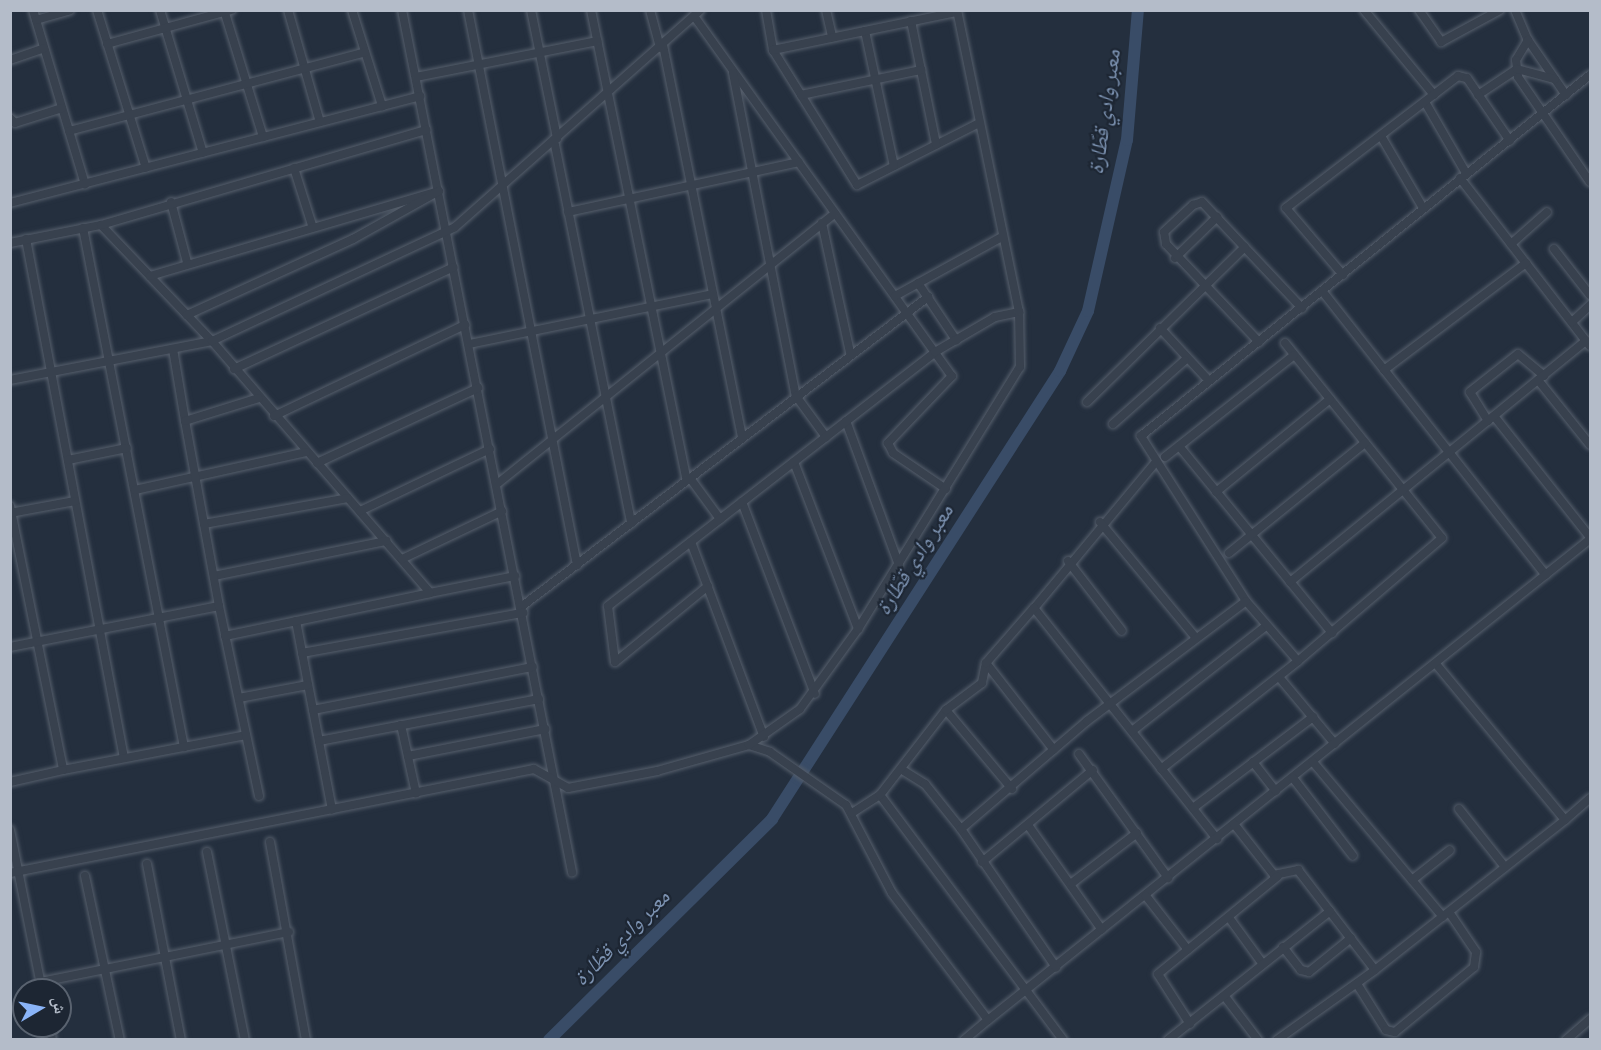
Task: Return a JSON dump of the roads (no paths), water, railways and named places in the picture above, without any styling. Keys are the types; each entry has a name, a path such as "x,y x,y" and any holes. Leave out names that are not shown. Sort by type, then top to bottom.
{"street":[{"path":"33,10 85,184"},
{"path":"36,20 70,10"},
{"path":"97,10 146,168"},
{"path":"160,10 203,153"},
{"path":"288,10 320,122"},
{"path":"352,10 382,106"},
{"path":"402,10 572,872"},
{"path":"468,10 577,564"},
{"path":"531,10 568,212 631,523"},
{"path":"591,10 688,479 720,519"},
{"path":"650,10 661,46 742,438"},
{"path":"766,10 773,50 857,185 979,123"},
{"path":"826,10 832,38"},
{"path":"1419,10 1441,42 1500,10"},
{"path":"1515,10 1528,40 1566,95"},
{"path":"107,45 227,11 263,138"},
{"path":"15,872 537,769 572,788 749,745 768,735 815,694 1017,375 1022,349 1019,312 957,11 773,50"},
{"path":"1365,11 1434,95"},
{"path":"10,380 212,341 446,231 503,185 697,14 732,70 952,376 888,443 893,453 946,489"},
{"path":"911,21 936,144"},
{"path":"865,31 894,166"},
{"path":"1478,95 1517,69 1528,40"},
{"path":"416,77 597,41"},
{"path":"10,60 44,48"},
{"path":"69,131 365,52"},
{"path":"1517,69 1555,79"},
{"path":"1517,69 1542,116 1590,182"},
{"path":"732,70 796,396 826,437"},
{"path":"801,95 921,70"},
{"path":"1298,661 1246,601 1155,463 1142,436 1323,292 1463,175 1542,116 1590,75"},
{"path":"1343,275 1286,208 1458,76 1467,78 1510,141"},
{"path":"10,203 420,96"},
{"path":"1290,582 1402,489 1541,378 1588,344 1511,244 1463,175 1425,102"},
{"path":"10,118 15,123 62,108"},
{"path":"10,243 101,225 171,202 426,130"},
{"path":"1381,136 1424,208"},
{"path":"568,212 799,162"},
{"path":"294,168 312,225"},
{"path":"150,276 187,262 312,225 438,191"},
{"path":"187,315 353,239 438,191"},
{"path":"171,202 187,262"},
{"path":"1259,342 1175,258 1164,232 1202,202 1302,308"},
{"path":"1511,244 1547,212"},
{"path":"497,484 835,213"},
{"path":"1175,258 1217,217"},
{"path":"822,223 850,353"},
{"path":"101,225 212,341 274,416 430,593"},
{"path":"83,228 111,360 184,747"},
{"path":"895,296 1002,237"},
{"path":"26,239 124,759"},
{"path":"1087,402 1245,247"},
{"path":"1554,249 1590,295"},
{"path":"1384,370 1526,263"},
{"path":"234,369 454,267"},
{"path":"918,283 956,340"},
{"path":"1323,292 1546,575"},
{"path":"469,344 712,294"},
{"path":"302,653 522,610 577,564 850,353 905,311 928,297"},
{"path":"1572,322 1590,305"},
{"path":"708,586 615,662 608,606 935,352 995,317 1019,312"},
{"path":"274,416 465,325"},
{"path":"1160,328 1185,360 1209,381"},
{"path":"1161,769 1279,677 1440,544 1442,538 1285,343"},
{"path":"173,349 219,606 259,796"},
{"path":"964,1040 1436,664 1590,538 1470,392 1518,354 1541,378 1590,445"},
{"path":"1166,457 1294,355"},
{"path":"1113,424 1185,360"},
{"path":"317,463 478,388"},
{"path":"185,421 259,398"},
{"path":"1216,492 1330,399"},
{"path":"846,421 898,565"},
{"path":"1229,554 1365,443"},
{"path":"1179,446 1332,633"},
{"path":"68,460 127,448"},
{"path":"360,511 490,449"},
{"path":"135,490 306,452"},
{"path":"794,462 858,629"},
{"path":"852,813 880,795 904,771 946,710 982,683 986,663 1034,608 1100,522 1155,463"},
{"path":"204,524 348,498"},
{"path":"63,770 11,511 75,501"},
{"path":"742,502 815,694"},
{"path":"402,559 502,511"},
{"path":"1100,522 1195,638"},
{"path":"214,576 386,542"},
{"path":"691,542 768,735 770,752"},
{"path":"1068,561 1122,631"},
{"path":"225,636 515,576"},
{"path":"961,829 1012,789 1110,703 1246,601"},
{"path":"10,646 219,606"},
{"path":"1034,608 1216,838"},
{"path":"296,621 332,810"},
{"path":"1132,731 1266,626"},
{"path":"986,663 1054,750"},
{"path":"1436,664 1565,820"},
{"path":"313,710 533,667"},
{"path":"1279,677 1335,744"},
{"path":"239,698 308,685"},
{"path":"319,741 539,699"},
{"path":"946,710 1012,789"},
{"path":"1193,808 1312,717"},
{"path":"401,725 416,793"},
{"path":"408,756 545,729"},
{"path":"10,782 246,735"},
{"path":"749,745 770,752 816,781 852,813 892,893 988,1020"},
{"path":"1079,754 1093,770 1168,878"},
{"path":"1253,762 1276,791"},
{"path":"1313,762 1412,880 1446,915 1476,951 1474,968 1395,1032 1386,1030 1357,984"},
{"path":"982,862 1093,770"},
{"path":"904,771 925,784 961,829 1056,967"},
{"path":"1293,778 1353,856"},
{"path":"880,795 1063,1040"},
{"path":"1277,1040 1357,984 1590,798"},
{"path":"1459,810 1505,867"},
{"path":"1234,824 1277,877"},
{"path":"1028,825 1072,883 1102,930"},
{"path":"10,830 15,872 40,978"},
{"path":"1072,883 1137,833"},
{"path":"270,842 289,932 306,1040"},
{"path":"1412,880 1450,850"},
{"path":"207,852 245,1040"},
{"path":"147,864 181,1040"},
{"path":"1190,1024 1157,978 1188,950 1230,920 1277,877 1296,868 1375,970"},
{"path":"85,876 120,1040"},
{"path":"1146,896 1188,950"},
{"path":"1168,1040 1226,998 1262,963 1330,911"},
{"path":"1230,920 1262,963"},
{"path":"72,978 289,932"},
{"path":"1283,947 1300,970 1309,972 1351,938"},
{"path":"1226,998 1258,1040"},
{"path":"1566,1040 1590,1019"}],"waterway":[{"name":"معبر وادي قطّارة","path":"549,1040 772,819 1060,371 1088,311 1127,140 1138,10"}]}
